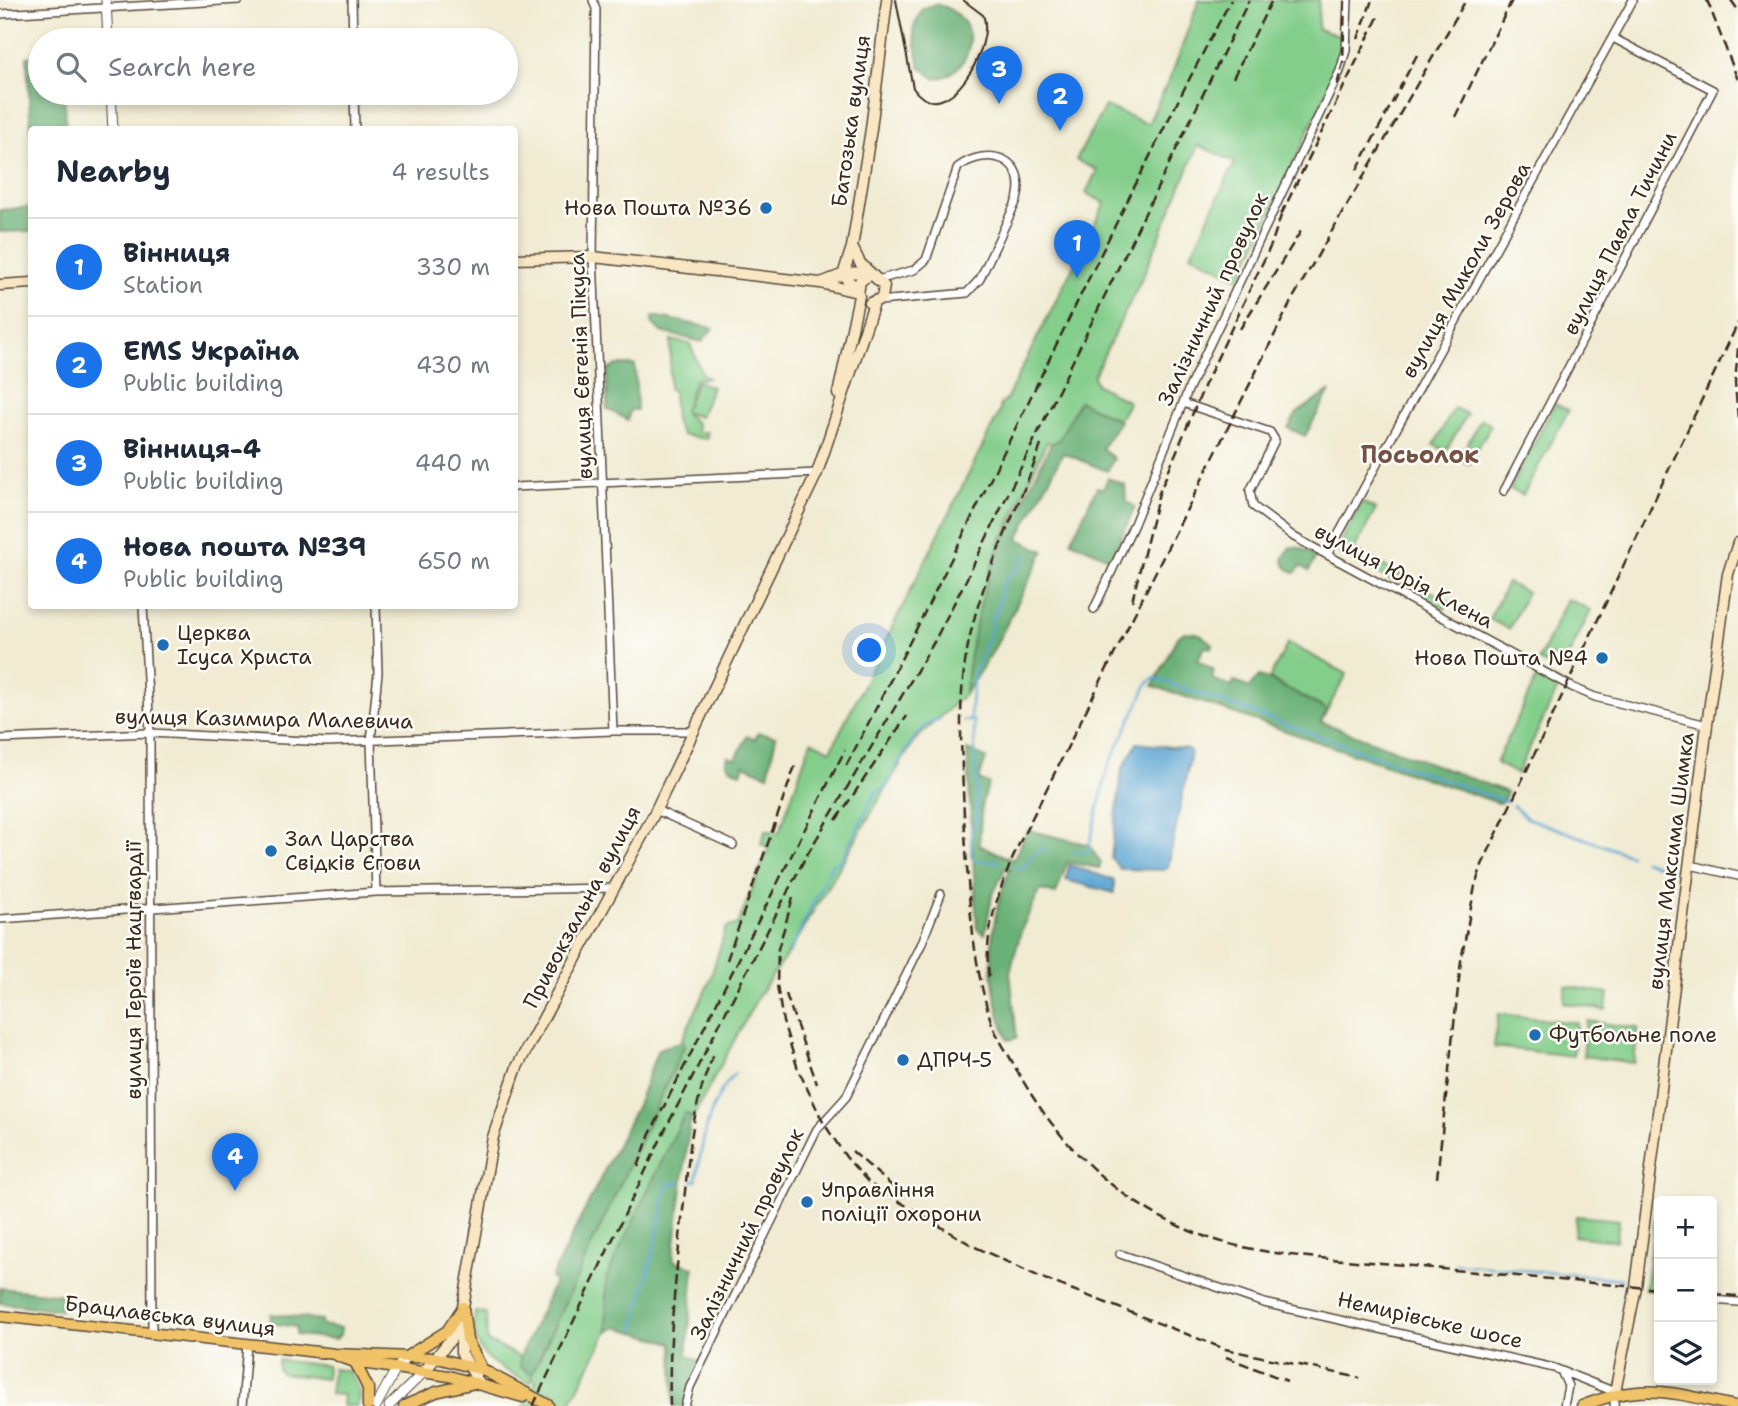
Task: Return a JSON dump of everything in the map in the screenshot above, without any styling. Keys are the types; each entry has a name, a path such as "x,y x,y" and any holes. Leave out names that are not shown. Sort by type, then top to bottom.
{"main road":[{"name":"Батозька вулиця","path":"844,272 852,247 871,129 887,0"},
{"path":"832,425 876,302 885,290 876,277 860,263 852,247"},
{"path":"518,260 593,257 820,283 858,292"},
{"path":"820,283 855,270 876,277"},
{"path":"844,272 847,280 865,302 876,302"},
{"path":"832,425 860,281 876,277"},
{"path":"0,285 28,283"},
{"path":"820,283 839,291 854,313"},
{"name":"Привокзальна вулиця","path":"424,1372 452,1339 463,1307 493,1137 517,1068 616,888 696,731 817,473 832,425"},
{"name":"вулиця Максима Шимка","path":"1615,1392 1636,1287 1707,725 1728,574 1738,543"},
{"path":"409,1355 447,1331 463,1307"},
{"path":"404,1406 436,1392 479,1383 466,1364 459,1341 463,1307"},
{"path":"463,1307 467,1340 483,1370"},
{"name":"Брацлавська вулиця","path":"0,1316 335,1354 437,1358 483,1370 549,1406"},
{"name":"Брацлавська вулиця","path":"335,1354 355,1362 479,1383 549,1406"},
{"path":"355,1362 368,1388 368,1406"},
{"name":"Немирівське шосе","path":"1615,1392 1663,1391 1735,1406"},
{"path":"1582,1406 1615,1392"}],"street":[{"path":"0,14 106,4 239,0"},
{"path":"352,0 353,28"},
{"name":"вулиця Євгенія Пікуса","path":"593,0 596,32 593,257 613,731"},
{"name":"Залізничний провулок","path":"1094,609 1134,524 1183,403 1340,71 1346,50 1348,0"},
{"name":"вулиця Миколи Зерова","path":"1327,555 1633,0"},
{"path":"106,4 107,28"},
{"name":"вулиця Павла Тичини","path":"1504,491 1713,90 1613,38"},
{"path":"112,105 113,126"},
{"path":"354,105 355,126"},
{"path":"876,277 914,270 926,260 958,167 971,158 995,156 1010,163 1018,174 1020,188 1017,201 980,279 967,293 876,302"},
{"name":"вулиця Юрія Клена","path":"1183,403 1270,432 1275,440 1250,491 1250,500 1253,506 1294,537 1572,687 1595,697 1707,725"},
{"path":"518,487 817,473"},
{"name":"вулиця Героїв Нацгвардії","path":"143,609 150,733 152,1334"},
{"path":"376,609 378,673 371,741 376,892"},
{"name":"вулиця Казимира Малевича","path":"0,739 150,733 371,741 613,731 696,731"},
{"path":"656,810 733,845"},
{"path":"1690,865 1738,876"},
{"path":"0,919 376,892 616,888"},
{"name":"Залізничний провулок","path":"685,1406 690,1387 817,1129 846,1097 921,945 941,894"},
{"name":"Немирівське шосе","path":"1120,1254 1264,1303 1561,1370 1615,1392"},
{"path":"1717,1300 1738,1302"},
{"path":"243,1406 247,1345"},
{"path":"376,1406 396,1368 409,1355"},
{"path":"1561,1370 1568,1386 1564,1406"},
{"name":"Привокзальна вулиця","path":"389,1406 424,1372"},
{"path":"1614,1406 1615,1392"}],"green space":[{"path":"1199,0 1319,0 1318,29 1347,38 1345,52 1240,279 1191,254 1235,162 1198,145 1143,276 1093,377 1097,385 1129,402 1115,426 1062,446 1047,442 1005,534 984,594 969,659 965,694 914,741 789,952 760,993 606,1278 607,1332 570,1404 545,1391 537,1406 524,1406 536,1381 533,1377 530,1383 487,1357 476,1339 475,1312 486,1314 487,1341 520,1357 520,1367 532,1373 685,1045 681,1042 709,983 726,928 738,924 769,847 761,844 766,830 779,833 811,741 831,750 1000,411 1000,405 1006,400 1105,203 1086,193 1097,170 1076,160 1105,106 1148,124 1173,71"},
{"path":"935,4 952,10 962,20 968,31 969,44 966,56 959,66 949,75 936,79 920,67 913,29 922,9"},
{"path":"29,105 65,105 66,126 31,126"},
{"path":"28,207 28,231 0,232 0,210"},
{"path":"653,316 713,328 702,342 661,332 652,323"},
{"path":"671,340 690,344 702,373 708,378 695,379 684,411 697,381 712,387 700,417 684,412 697,424 697,432 707,432 707,439 682,435 675,421 673,391 669,389"},
{"path":"616,365 635,365 637,410 630,410 628,420 607,409 607,371"},
{"path":"1330,391 1305,436 1288,428 1297,413"},
{"path":"1079,401 1120,421 1102,448 1114,459 1107,471 1063,453 1018,539 1044,551 993,651 965,694 978,614 1002,536 1005,537 1051,444 1059,440"},
{"path":"1555,404 1569,410 1523,495 1510,489"},
{"path":"1454,408 1467,414 1446,451 1434,445"},
{"path":"1481,419 1491,425 1469,464 1459,459"},
{"path":"1108,478 1125,485 1126,501 1135,507 1111,559 1071,541 1097,487 1103,489"},
{"path":"1362,502 1376,509 1354,550 1449,601 1445,609 1339,553 1344,545 1340,543"},
{"path":"1290,547 1301,548 1316,556 1309,571 1301,566 1295,573 1287,568 1283,559"},
{"path":"1507,583 1527,592 1509,629 1489,619"},
{"path":"1567,599 1591,610 1561,671 1538,661"},
{"path":"1184,632 1197,633 1213,644 1212,648 1205,647 1197,660 1214,670 1212,679 1232,687 1234,681 1249,688 1259,676 1268,679 1327,710 1321,722 1507,792 1503,802 1498,803 1153,686 1177,638"},
{"path":"1288,643 1347,674 1327,710 1269,679"},
{"path":"1539,673 1560,684 1517,774 1496,763"},
{"path":"758,733 776,736 768,775 744,765 741,773 729,767 726,762 728,756 736,759 747,736 755,739"},
{"path":"967,750 986,758 979,780 989,784 982,802 979,845 1013,860 1028,830 1089,845 1101,863 1099,868 1067,862 1056,894 1040,890 1022,928 1010,972 1017,1038 1008,1040 995,997 991,954 996,912 1010,869 1006,867 992,896 985,934 977,929"},
{"path":"1566,986 1608,993 1606,1010 1564,1003"},
{"name":"Футбольне поле","path":"1498,1014 1577,1023 1573,1056 1494,1047"},
{"path":"1587,1021 1638,1028 1634,1063 1583,1056"},
{"path":"681,1042 685,1044 532,1374 520,1367 520,1357 555,1281 551,1278 637,1105 658,1049"},
{"path":"685,1113 691,1115 673,1260 694,1268 687,1355 703,1363 685,1406 674,1406 673,1343 617,1327 607,1332 606,1278"},
{"path":"1576,1216 1619,1220 1616,1241 1574,1236"},
{"path":"1654,1223 1654,1291 1645,1290"},
{"path":"0,1288 62,1295 61,1310 0,1303"},
{"path":"271,1314 321,1320 321,1325 341,1328 340,1335 336,1339 296,1335 296,1327 270,1323"},
{"path":"278,1360 327,1366 326,1379 281,1373"},
{"path":"333,1369 348,1371 351,1375 358,1392 357,1406 342,1406 343,1395 330,1394"}],"water":[{"path":"1137,743 1188,749 1191,753 1168,867 1164,870 1120,869 1111,858 1122,769"},
{"path":"1069,865 1114,880 1114,893 1066,880"}],"waterway":[{"path":"970,721 973,678 992,626 992,617 1001,589 1008,576 1023,561 1025,554"},
{"path":"1074,852 1088,852 1108,767 1148,683 1154,678 1507,802"},
{"path":"789,954 832,864 841,861 876,792 886,788 916,736 932,722 940,719"},
{"path":"963,721 974,721 977,811 976,824 972,827 971,856 974,860 999,862"},
{"path":"1513,806 1527,818 1630,855"},
{"path":"1014,868 1023,868 1037,851 1046,849"},
{"path":"1644,861 1676,872"},
{"path":"692,1181 696,1180 712,1110 735,1073"},
{"path":"634,1330 659,1227 666,1185 680,1182"},
{"path":"1456,1264 1622,1279"}],"tram line":[{"path":"896,0 913,88 926,100 940,100 953,93 965,80 982,45 985,28 983,15 963,0"}],"railway":[{"path":"846,766 1133,190 1231,0"},
{"path":"533,1406 665,1130 805,858 934,642 967,578 1249,0"},
{"path":"1233,78 1272,0"},
{"path":"1337,85 1343,63 1345,0"},
{"path":"1358,39 1372,0"},
{"path":"989,977 990,927 998,896 1016,850 1293,298 1466,0"},
{"path":"1455,117 1512,0"},
{"path":"1707,0 1738,80"},
{"path":"1731,0 1738,10"},
{"path":"1281,215 1380,13"},
{"path":"1357,170 1419,51"},
{"path":"1132,601 1159,493 1206,382 1271,245 1284,207"},
{"path":"1240,329 1301,231"},
{"path":"1437,1178 1461,961 1475,886 1482,865 1738,323"},
{"path":"1738,348 1735,383 1738,419"},
{"path":"1041,445 990,571 973,624 964,671 961,733 969,891 983,993 998,1037 1049,1120 1069,1145 1115,1187 1168,1221 1221,1242 1294,1255 1654,1289"},
{"path":"836,820 907,716"},
{"path":"638,1167 649,1136 845,750"},
{"path":"727,960 796,763"},
{"path":"793,898 778,949 777,985 783,1022 798,1069 823,1122 846,1157 870,1184 973,1246 1042,1278 1225,1349 1360,1378"},
{"path":"786,994 817,1084"},
{"path":"670,1406 673,1308 690,1150 696,1111 714,1054"},
{"path":"852,1151 907,1199"},
{"path":"1717,1294 1738,1296"},
{"path":"1226,1357 1287,1381"}],"place":[{"name":"Вінниця-4","path":"999,104"},
{"name":"EMS Україна","path":"1060,131"},
{"name":"Нова Пошта №36","path":"766,208"},
{"name":"Вінниця","path":"1077,278"},
{"name":"Церква Ісуса Христа","path":"163,645"},
{"name":"Нова Пошта №4","path":"1602,658"},
{"name":"Зал Царства Свідків Єгови","path":"271,851"},
{"name":"Футбольне поле","path":"1535,1035"},
{"name":"ДПРЧ-5","path":"903,1060"},
{"name":"Нова пошта №39","path":"235,1191"},
{"name":"Управління поліції охорони","path":"807,1202"}],"district":[{"name":"Посьолок","path":"1420,455"}]}
